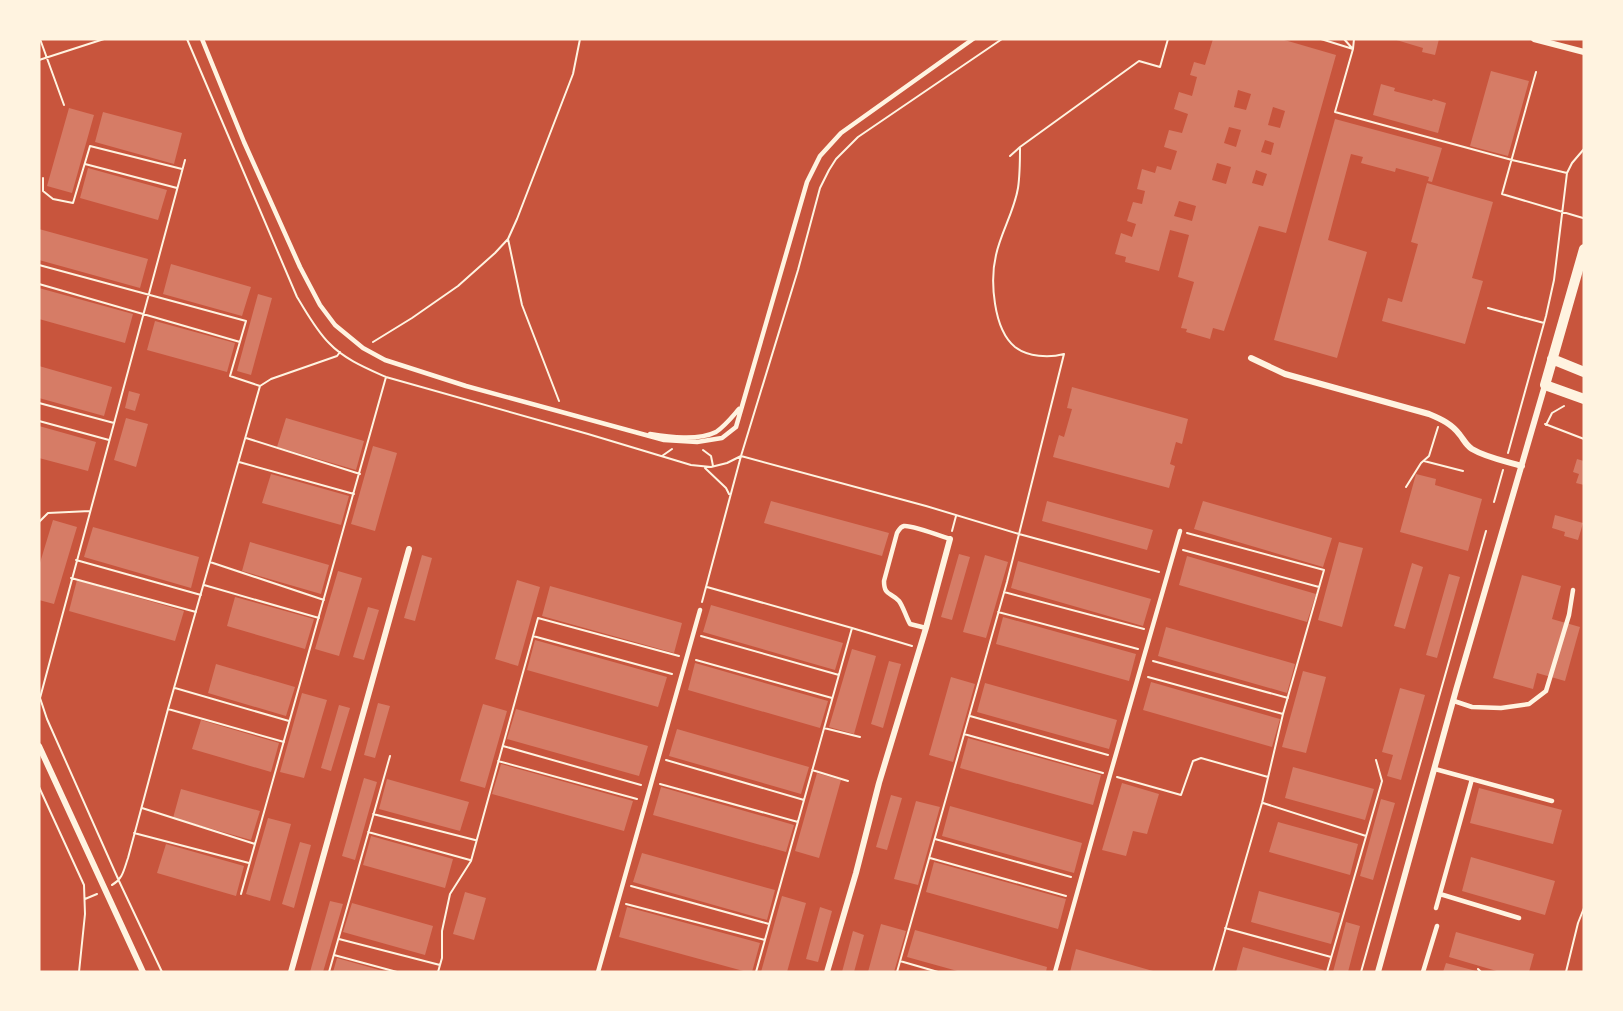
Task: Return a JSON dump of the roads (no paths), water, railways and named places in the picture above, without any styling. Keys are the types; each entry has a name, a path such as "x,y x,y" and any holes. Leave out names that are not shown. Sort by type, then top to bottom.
{"street":[{"path":"1534,39 1584,52"},
{"path":"1378,972 1584,249"},
{"path":"1251,358 1285,374 1440,418 1452,426 1473,449 1522,466"},
{"path":"1552,359 1584,372"},
{"path":"1545,385 1584,399"},
{"path":"827,972 950,539"},
{"path":"291,972 409,549"},
{"path":"39,746 143,972"}],"lane":[{"path":"202,39 244,142 300,267 320,305 335,325 363,348 385,360 466,386 625,431 664,440 697,442 722,438 736,427 807,182 820,156 841,134 973,39"},
{"path":"625,431 692,438 714,433 727,423 741,407"},
{"path":"926,628 910,624 901,602 886,592 884,581 897,533 902,527 950,539"},
{"path":"1055,972 1180,531"},
{"path":"1454,701 1472,707 1501,708 1529,704 1546,691 1569,615 1573,590"},
{"path":"598,972 700,610"},
{"path":"1435,769 1552,801"},
{"path":"1436,908 1472,779"},
{"path":"1440,894 1519,918"},
{"path":"1423,972 1437,926"}]}
